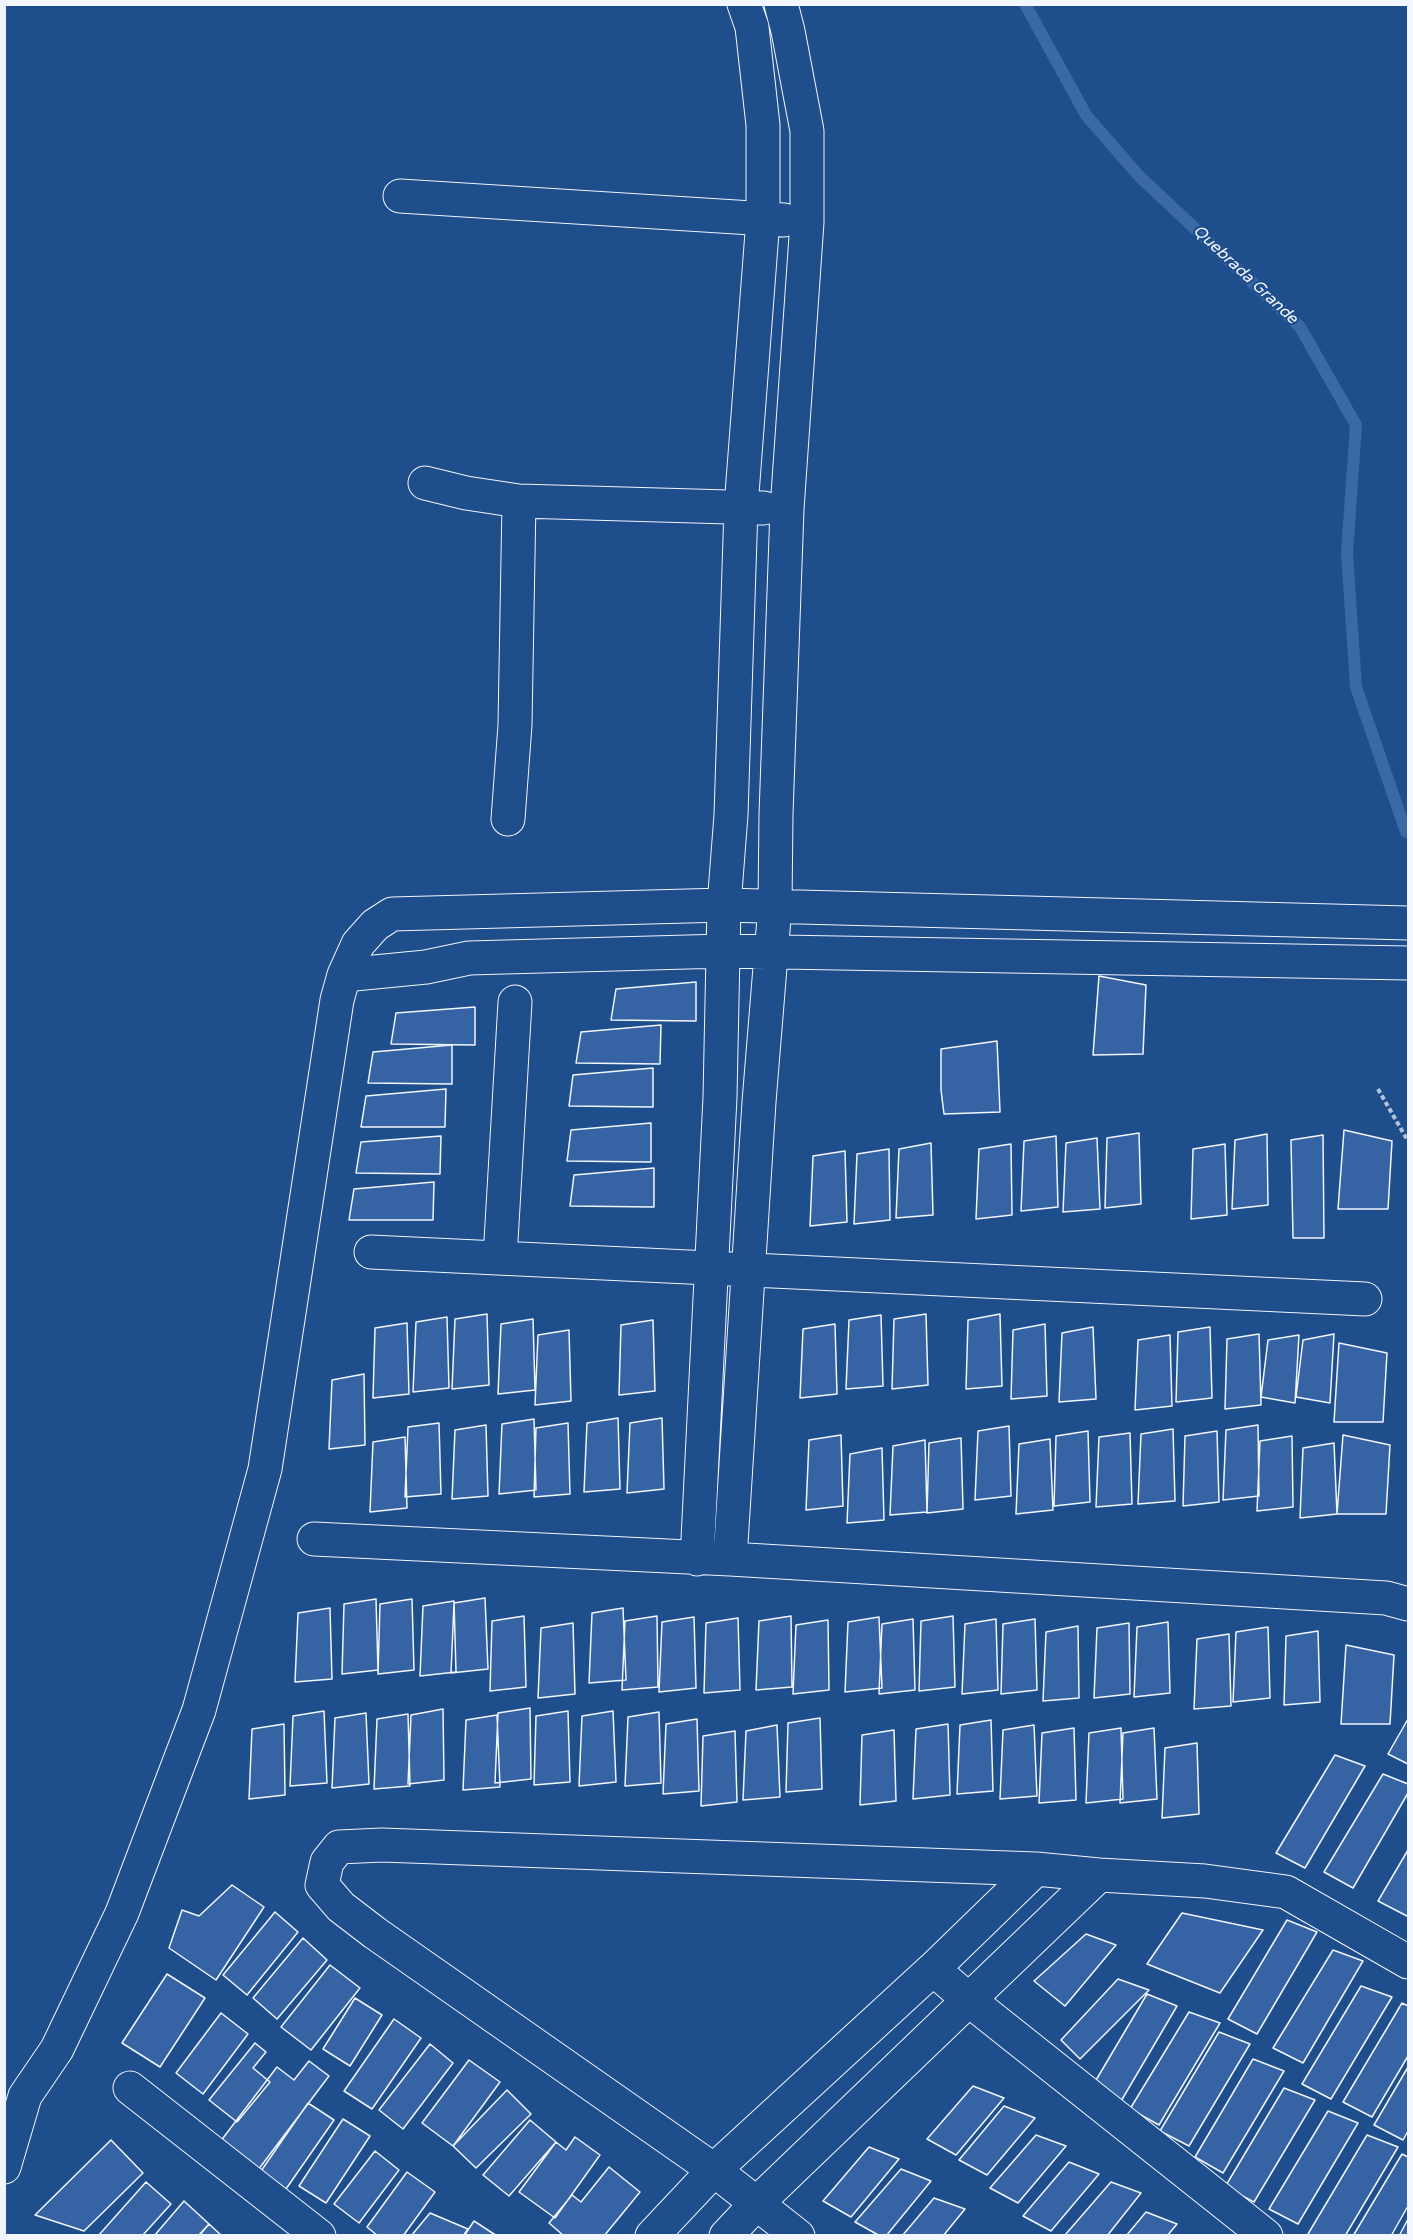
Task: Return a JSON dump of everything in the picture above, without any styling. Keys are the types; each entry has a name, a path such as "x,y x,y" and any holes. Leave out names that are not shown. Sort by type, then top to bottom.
{"street":[{"path":"697,1559 720,1097 724,905 731,815 741,507 763,219 763,125 752,27 744,4"},
{"path":"730,1559 759,1102 775,906 776,802 787,509 807,222 807,131 781,4"},
{"path":"400,195 807,222"},
{"path":"425,483 466,493 519,501 787,509"},
{"path":"508,819 515,725 519,501"},
{"path":"4,2167 15,2103 57,2049 122,1913 199,1710 265,1469 337,1000 344,975 358,944 375,925 392,914 724,905 1408,923"},
{"path":"344,975 426,967 469,958 724,951 1408,963"},
{"path":"500,1258 515,1002"},
{"path":"720,1097 759,1102"},
{"path":"371,1252 1365,1299"},
{"path":"314,1539 730,1559 1386,1598 1408,1604"},
{"path":"798,2235 714,2170 375,1934 341,1907 322,1885 327,1862 339,1846 382,1845 1036,1869 1205,1881 1286,1892 1408,1962"},
{"path":"652,2235 714,2170 933,1969 1036,1869"},
{"path":"726,2235 1099,1875"},
{"path":"933,1969 1266,2235"},
{"path":"130,2088 320,2235"}],"path":[{"path":"1378,1089 1408,1140"}],"building":[{"path":"1099,976 1146,985 1143,1054 1093,1055"},
{"path":"696,982 696,1021 611,1020 616,989"},
{"path":"475,1007 475,1045 391,1044 396,1013"},
{"path":"661,1025 660,1064 576,1063 581,1032"},
{"path":"997,1041 1000,1112 944,1114 941,1090 941,1049"},
{"path":"452,1045 452,1084 368,1083 373,1052"},
{"path":"653,1068 653,1107 569,1106 573,1075"},
{"path":"446,1089 445,1127 361,1127 366,1096"},
{"path":"651,1123 651,1162 567,1161 571,1130"},
{"path":"1344,1130 1392,1141 1388,1209 1338,1209"},
{"path":"1139,1133 1141,1204 1105,1208 1107,1138"},
{"path":"1267,1134 1268,1205 1232,1209 1235,1140"},
{"path":"1323,1135 1324,1238 1293,1238 1291,1140"},
{"path":"441,1136 440,1174 356,1173 361,1142"},
{"path":"1056,1136 1058,1207 1021,1211 1024,1141"},
{"path":"1097,1138 1100,1209 1063,1212 1066,1143"},
{"path":"931,1143 933,1215 896,1218 899,1149"},
{"path":"1011,1144 1012,1215 976,1219 979,1149"},
{"path":"1225,1144 1227,1215 1191,1219 1193,1149"},
{"path":"889,1149 890,1220 854,1224 857,1154"},
{"path":"845,1151 847,1222 810,1226 813,1156"},
{"path":"654,1168 654,1207 570,1206 574,1175"},
{"path":"434,1182 433,1220 349,1220 354,1189"},
{"path":"487,1314 489,1385 452,1389 455,1319"},
{"path":"926,1314 928,1385 892,1389 894,1319"},
{"path":"1000,1314 1002,1386 966,1389 968,1320"},
{"path":"881,1315 883,1386 846,1389 849,1320"},
{"path":"447,1317 449,1388 413,1392 416,1322"},
{"path":"533,1319 535,1390 498,1394 501,1324"},
{"path":"653,1320 655,1391 619,1395 621,1325"},
{"path":"407,1323 409,1394 373,1398 375,1328"},
{"path":"835,1324 837,1394 800,1398 803,1329"},
{"path":"1045,1324 1047,1396 1011,1399 1013,1330"},
{"path":"1093,1327 1096,1399 1059,1402 1062,1333"},
{"path":"1210,1327 1212,1398 1176,1402 1178,1332"},
{"path":"569,1330 571,1401 535,1405 538,1335"},
{"path":"1259,1334 1261,1405 1225,1409 1227,1339"},
{"path":"1334,1334 1330,1403 1296,1397 1303,1340"},
{"path":"1170,1335 1172,1406 1135,1410 1138,1340"},
{"path":"1299,1335 1295,1403 1261,1397 1268,1340"},
{"path":"1339,1343 1387,1353 1383,1422 1334,1422"},
{"path":"364,1374 365,1445 329,1449 332,1380"},
{"path":"618,1418 620,1489 584,1492 587,1423"},
{"path":"662,1418 664,1489 627,1493 630,1423"},
{"path":"534,1419 536,1490 499,1494 502,1424"},
{"path":"439,1423 441,1494 405,1497 408,1427"},
{"path":"568,1423 570,1494 534,1497 536,1428"},
{"path":"486,1425 488,1496 452,1499 455,1430"},
{"path":"1258,1425 1259,1496 1223,1500 1226,1430"},
{"path":"1009,1426 1011,1496 975,1500 978,1431"},
{"path":"1173,1429 1175,1501 1138,1504 1141,1434"},
{"path":"1088,1431 1090,1502 1054,1506 1056,1436"},
{"path":"1217,1431 1219,1502 1183,1506 1185,1436"},
{"path":"1130,1433 1132,1504 1096,1507 1099,1437"},
{"path":"841,1435 843,1506 806,1510 809,1440"},
{"path":"1343,1435 1390,1445 1386,1514 1337,1514"},
{"path":"1292,1436 1293,1507 1257,1511 1260,1441"},
{"path":"405,1437 407,1508 370,1512 373,1442"},
{"path":"961,1438 963,1509 927,1513 929,1443"},
{"path":"1050,1439 1053,1510 1016,1514 1019,1444"},
{"path":"925,1440 927,1512 890,1515 893,1446"},
{"path":"1334,1443 1337,1514 1300,1518 1303,1448"},
{"path":"882,1448 884,1520 847,1523 850,1454"},
{"path":"485,1598 488,1669 451,1673 454,1603"},
{"path":"376,1599 378,1670 342,1674 344,1604"},
{"path":"412,1599 414,1670 378,1674 380,1604"},
{"path":"454,1601 456,1672 420,1676 423,1606"},
{"path":"330,1608 332,1679 295,1682 298,1613"},
{"path":"623,1608 626,1680 589,1683 592,1613"},
{"path":"524,1616 526,1687 490,1691 492,1621"},
{"path":"657,1616 658,1687 622,1690 625,1621"},
{"path":"791,1616 792,1687 756,1690 759,1621"},
{"path":"953,1616 955,1687 919,1691 921,1621"},
{"path":"694,1617 696,1688 659,1692 662,1622"},
{"path":"879,1617 882,1688 845,1692 848,1622"},
{"path":"738,1618 740,1690 704,1693 706,1623"},
{"path":"913,1619 915,1690 879,1694 882,1624"},
{"path":"996,1619 998,1690 962,1694 965,1624"},
{"path":"1035,1619 1037,1690 1001,1694 1003,1624"},
{"path":"828,1620 829,1690 793,1694 796,1625"},
{"path":"1168,1622 1170,1693 1134,1697 1137,1627"},
{"path":"573,1623 575,1694 538,1698 541,1628"},
{"path":"1129,1623 1130,1694 1094,1698 1097,1628"},
{"path":"1078,1626 1079,1698 1043,1701 1046,1632"},
{"path":"1268,1627 1270,1698 1233,1702 1236,1632"},
{"path":"1318,1631 1320,1702 1284,1705 1286,1636"},
{"path":"1229,1634 1231,1706 1194,1709 1197,1639"},
{"path":"1346,1645 1394,1655 1390,1724 1341,1724"},
{"path":"530,1708 531,1779 495,1783 498,1713"},
{"path":"443,1709 444,1780 408,1784 411,1715"},
{"path":"324,1711 327,1783 290,1786 293,1716"},
{"path":"568,1711 570,1782 534,1785 536,1716"},
{"path":"613,1711 616,1782 579,1786 582,1716"},
{"path":"659,1712 661,1783 625,1786 628,1717"},
{"path":"366,1713 369,1784 332,1788 335,1718"},
{"path":"408,1714 410,1786 374,1789 377,1719"},
{"path":"497,1715 500,1787 463,1790 466,1720"},
{"path":"820,1718 822,1789 786,1792 788,1723"},
{"path":"697,1719 699,1791 663,1794 666,1724"},
{"path":"1408,1719 1408,1764 1388,1754"},
{"path":"991,1720 993,1791 957,1794 960,1725"},
{"path":"284,1724 285,1795 249,1799 252,1729"},
{"path":"948,1724 950,1795 913,1799 916,1729"},
{"path":"777,1725 780,1797 743,1800 746,1731"},
{"path":"1034,1725 1037,1796 1000,1799 1003,1730"},
{"path":"1074,1728 1076,1800 1039,1803 1042,1733"},
{"path":"1121,1728 1123,1799 1086,1803 1089,1733"},
{"path":"1154,1728 1157,1799 1120,1803 1123,1733"},
{"path":"894,1730 896,1801 860,1805 862,1735"},
{"path":"735,1731 737,1802 701,1806 703,1736"},
{"path":"1197,1743 1199,1814 1162,1818 1165,1748"},
{"path":"1335,1755 1365,1766 1305,1868 1276,1853"},
{"path":"1383,1774 1408,1784 1408,1793 1353,1888 1324,1872"},
{"path":"1408,1850 1408,1914 1407,1916 1378,1901"},
{"path":"232,1885 264,1907 216,1980 169,1948 182,1910 199,1916"},
{"path":"275,1912 298,1932 247,1995 223,1975"},
{"path":"1182,1913 1263,1930 1220,1993 1147,1964"},
{"path":"1287,1920 1317,1932 1257,2034 1228,2019"},
{"path":"1086,1934 1116,1945 1065,2006 1034,1981"},
{"path":"303,1938 327,1960 277,2019 253,1998"},
{"path":"1333,1950 1363,1961 1303,2063 1273,2048"},
{"path":"330,1965 360,1988 311,2050 281,2027"},
{"path":"167,1974 205,1998 160,2067 122,2043"},
{"path":"1118,1979 1149,1990 1080,2059 1061,2040"},
{"path":"1361,1986 1392,1997 1331,2099 1302,2084"},
{"path":"1147,1994 1177,2006 1117,2108 1089,2092"},
{"path":"355,1998 382,2015 350,2066 323,2049"},
{"path":"1402,2003 1408,2006 1408,2056 1372,2117 1343,2102"},
{"path":"1189,2012 1220,2023 1159,2125 1130,2109"},
{"path":"221,2013 248,2034 203,2094 176,2073"},
{"path":"394,2019 421,2038 372,2109 344,2091"},
{"path":"1219,2032 1250,2044 1189,2146 1160,2131"},
{"path":"255,2043 266,2052 253,2068 270,2082 237,2122 209,2100"},
{"path":"430,2044 453,2063 403,2129 379,2110"},
{"path":"1253,2059 1284,2071 1223,2173 1195,2157"},
{"path":"469,2060 500,2082 453,2146 422,2123"},
{"path":"309,2061 329,2076 258,2170 220,2142 277,2067 294,2080"},
{"path":"1408,2067 1408,2131 1403,2140 1374,2125"},
{"path":"973,2086 1004,2098 956,2155 927,2139"},
{"path":"1284,2088 1315,2100 1254,2202 1225,2187"},
{"path":"507,2090 531,2114 476,2168 453,2146"},
{"path":"308,2103 334,2120 286,2189 261,2171"},
{"path":"1004,2106 1035,2118 987,2175 959,2160"},
{"path":"1328,2111 1358,2123 1298,2224 1269,2209"},
{"path":"343,2119 370,2136 326,2203 299,2186"},
{"path":"530,2120 556,2142 509,2196 483,2175"},
{"path":"1036,2135 1066,2146 1018,2203 990,2188"},
{"path":"1367,2135 1398,2147 1345,2236 1308,2234"},
{"path":"575,2137 600,2155 555,2218 519,2192 556,2142 566,2150"},
{"path":"111,2140 143,2173 84,2231 35,2215"},
{"path":"869,2147 899,2159 851,2217 823,2201"},
{"path":"375,2151 399,2170 359,2223 334,2204"},
{"path":"1402,2154 1408,2157 1408,2206 1391,2236 1353,2236"},
{"path":"1069,2162 1099,2174 1051,2231 1023,2216"},
{"path":"609,2167 640,2192 604,2236 564,2236 549,2223 572,2195 581,2202"},
{"path":"901,2169 931,2181 886,2236 880,2236 855,2222"},
{"path":"407,2172 435,2192 403,2236 378,2236 367,2227"},
{"path":"146,2182 171,2204 142,2236 98,2236"},
{"path":"1111,2182 1141,2193 1107,2236 1065,2235"},
{"path":"934,2198 965,2209 943,2236 902,2236"},
{"path":"184,2201 209,2224 198,2236 154,2236"},
{"path":"1146,2212 1177,2224 1167,2236 1126,2236"},
{"path":"430,2213 468,2229 463,2236 411,2236"},
{"path":"1408,2219 1408,2236 1399,2236"},
{"path":"474,2221 497,2236 464,2236"},
{"path":"209,2224 222,2236 199,2236"}],"waterway":[{"name":"Quebrada Grande","path":"1025,4 1086,115 1139,176 1300,327 1356,425 1347,553 1356,687 1406,832"}]}
